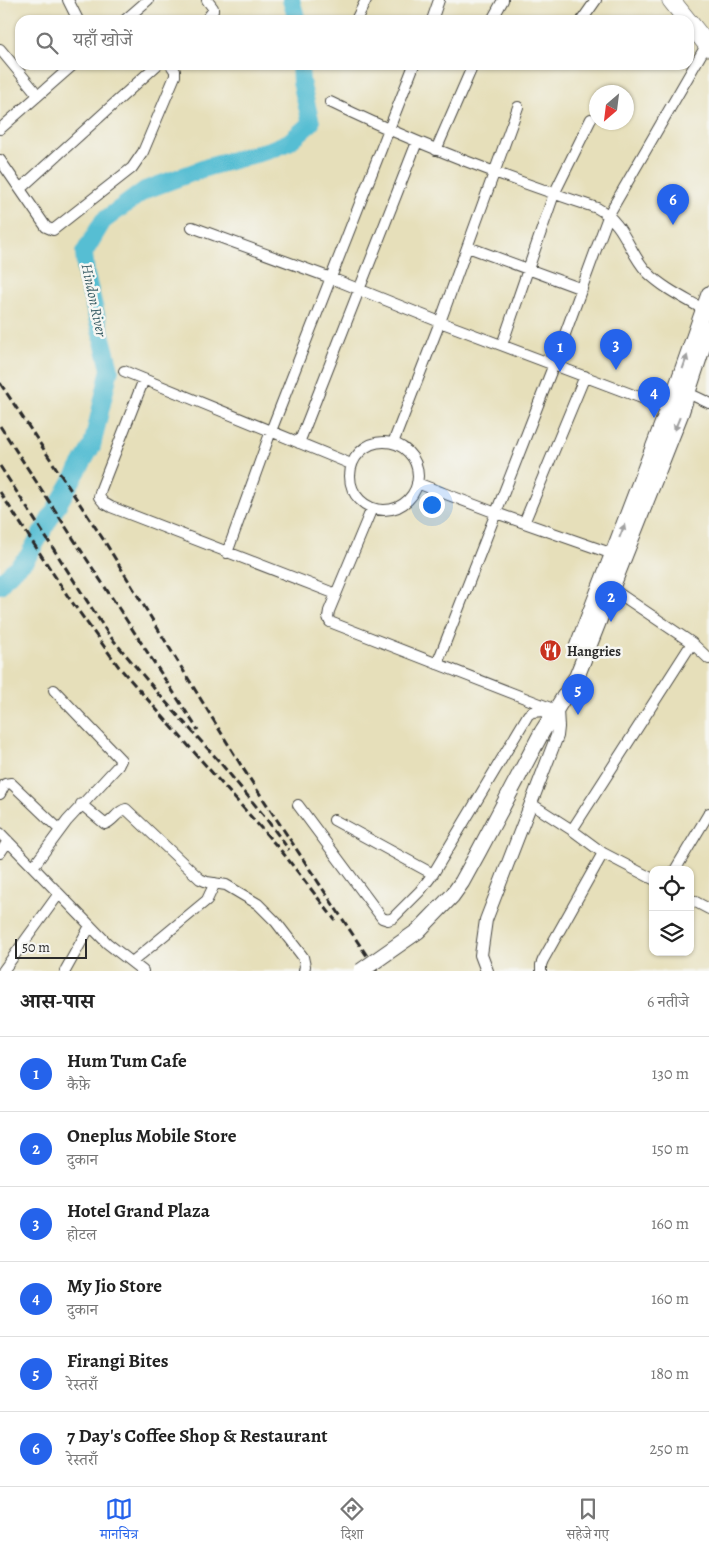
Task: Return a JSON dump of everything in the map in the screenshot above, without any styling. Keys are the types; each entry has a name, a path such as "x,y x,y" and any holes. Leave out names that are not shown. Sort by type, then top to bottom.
{"highway":[{"path":"671,0 683,15"},
{"path":"694,28 708,45"}],"main road":[{"path":"607,586 613,554 709,294"},
{"path":"361,971 418,931 452,896 462,882 542,732 566,692 568,673 681,413 709,328"}],"street":[{"path":"68,0 76,15"},
{"path":"131,15 148,0"},
{"path":"207,0 213,8 210,15"},
{"path":"358,15 366,0"},
{"path":"434,15 440,0"},
{"path":"495,15 503,0"},
{"path":"586,15 596,0"},
{"path":"694,69 708,45"},
{"path":"0,49 15,67"},
{"path":"17,70 38,95"},
{"path":"0,129 67,70"},
{"path":"20,189 151,70"},
{"path":"0,160 46,227 53,230 125,174 138,161 144,152 174,76 174,70"},
{"path":"227,553 271,431 412,70"},
{"path":"436,150 471,70"},
{"path":"437,664 554,364 609,214 693,70"},
{"path":"330,102 388,130 436,150 609,214 617,223 647,272 664,286 703,309"},
{"path":"393,443 496,172 518,106"},
{"path":"502,344 554,194 589,123"},
{"path":"299,443 417,142"},
{"path":"192,227 332,278 440,322 668,408"},
{"path":"468,247 582,288"},
{"path":"124,371 351,464"},
{"path":"524,523 585,376"},
{"path":"144,380 99,497 104,503 227,553 336,594"},
{"path":"688,393 709,403"},
{"path":"382,442 393,443 406,450 415,462 418,472 413,494 395,508 384,510 372,508 362,503 350,485 351,464 363,448 382,442"},
{"path":"417,483 613,554"},
{"path":"372,508 329,611 328,617 330,622 556,710"},
{"path":"607,586 692,642 709,659"},
{"path":"572,830 692,642"},
{"path":"33,867 81,804 118,766 121,760 54,690"},
{"path":"487,971 481,955 486,920 557,736 556,710"},
{"path":"298,804 382,918 388,920 393,918 420,891 433,874 524,720 532,712 556,710"},
{"path":"0,794 5,784 11,783 60,830"},
{"path":"530,803 603,853 649,877"},
{"path":"81,804 104,824 109,823 126,809 200,879 226,885 258,904 276,922 303,957 306,966 304,971"},
{"path":"677,866 709,813"},
{"path":"334,820 433,874"},
{"path":"0,833 58,895 114,950 143,971"},
{"path":"0,853 8,841"},
{"path":"541,971 543,960 603,853"},
{"path":"132,962 207,900 213,892 215,883"},
{"path":"4,971 58,895"},
{"path":"694,901 709,909"},
{"path":"65,971 90,926"}],"waterway":[{"name":"Hindon River","path":"291,0 296,15"},
{"name":"Hindon River","path":"0,585 27,558 92,446 110,369 86,275 84,253 103,221 145,190 208,167 270,150 289,142 311,123 301,82 300,70"}],"railway":[{"path":"0,383 105,542 242,767 377,971"},
{"path":"0,426 198,730"},
{"path":"0,466 109,635 218,760 265,817 289,850"},
{"path":"0,492 69,598 119,667 283,853 335,920"}],"place":[{"name":"7 Day's Coffee Shop & Restaurant","path":"673,225"},
{"name":"Hotel Grand Plaza","path":"616,370"},
{"name":"Hum Tum Cafe","path":"560,372"},
{"name":"My Jio Store","path":"654,418"},
{"name":"Oneplus Mobile Store","path":"611,622"},
{"name":"Hangries","path":"551,651"},
{"name":"Firangi Bites","path":"578,715"}]}
